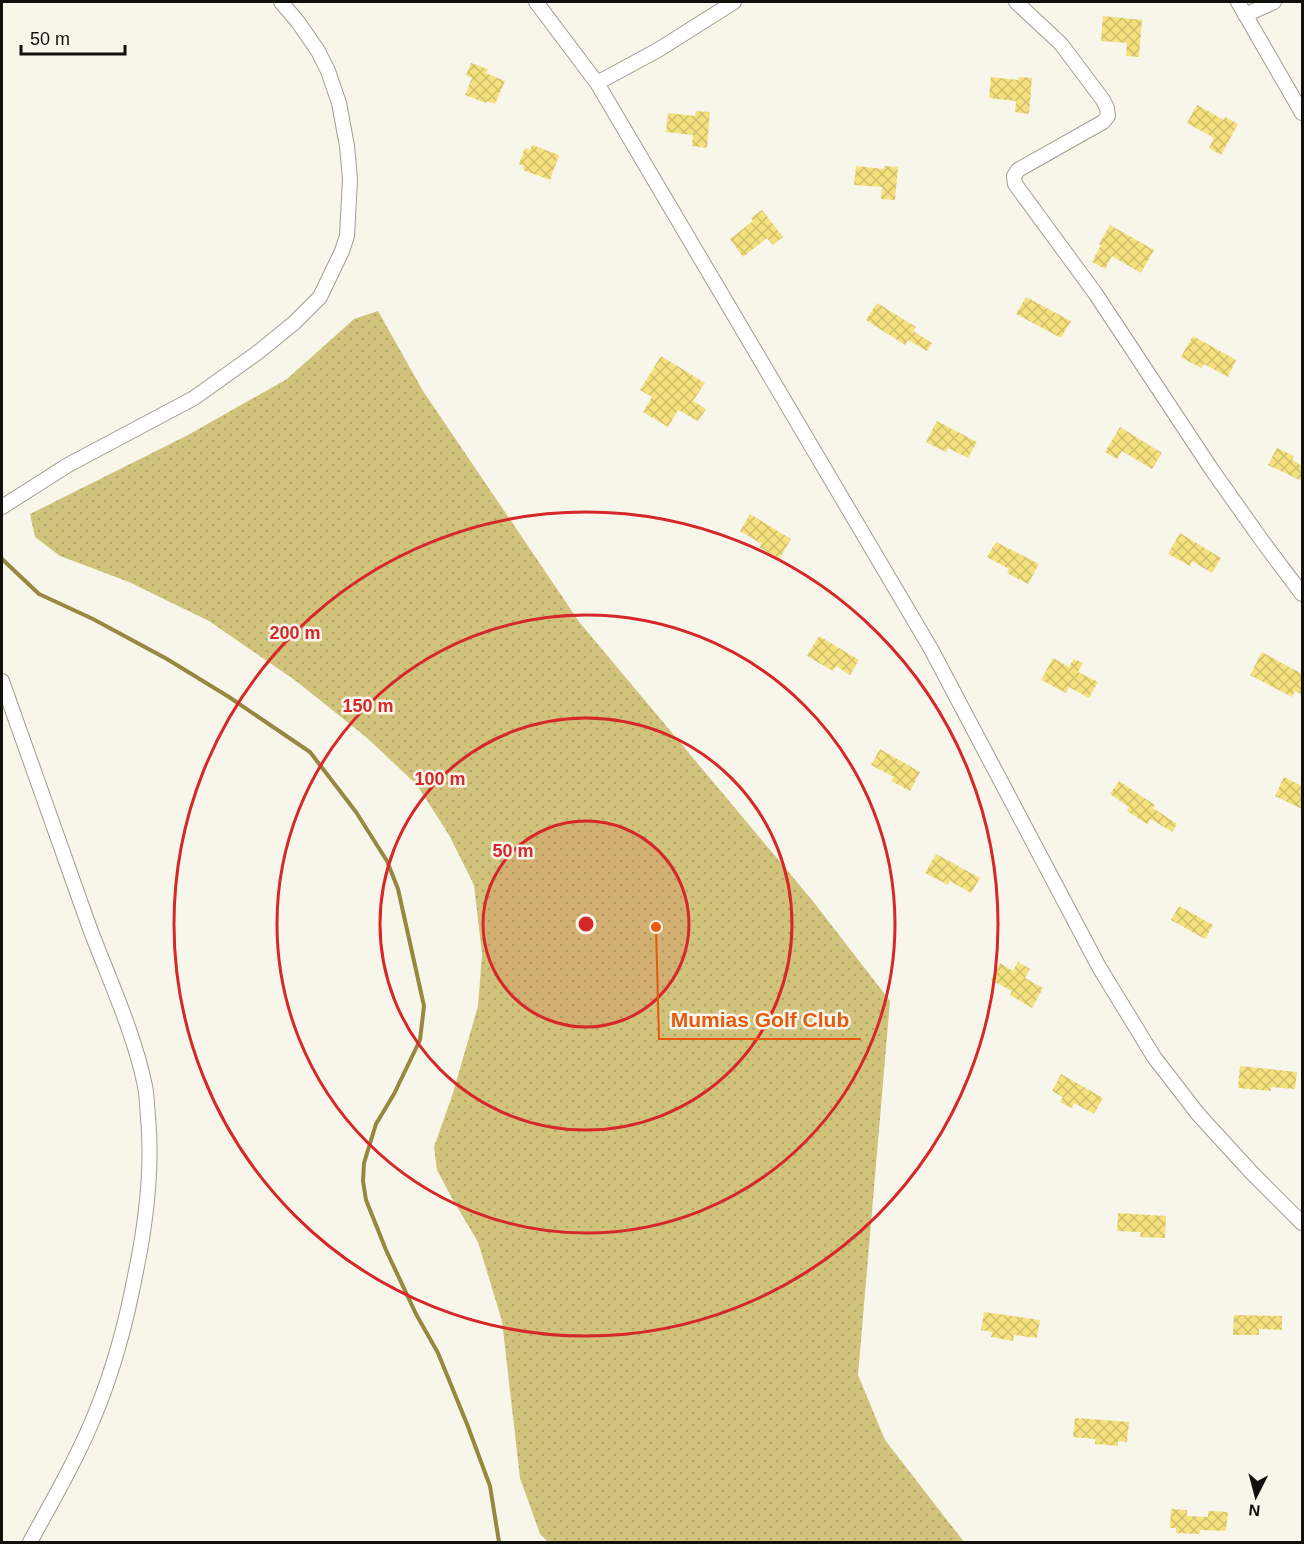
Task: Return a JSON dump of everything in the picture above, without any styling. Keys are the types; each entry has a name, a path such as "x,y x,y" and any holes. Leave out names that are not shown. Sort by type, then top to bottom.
{"street":[{"path":"2,507 68,465 194,398 257,353 294,323 320,297 347,236 350,179 347,146 339,103 328,70 305,31 281,2"},
{"path":"536,2 597,82 931,649 1099,967 1154,1057 1198,1114 1302,1224"},
{"path":"597,82 658,50 734,2"},
{"path":"1016,2 1061,44 1103,100 1108,116 1103,122 1018,170 1014,176 1015,184 1095,293 1250,524 1302,594"},
{"path":"1238,2 1302,113"},
{"path":"1245,15 1274,2"},
{"path":"2,681 135,1050 145,1086 149,1131 150,1169 147,1205 128,1315 116,1358 96,1413 75,1458 30,1542"}],"shaded area":[{"path":"378,311 423,391 580,623 812,900 890,1001 858,1375 885,1440 964,1542 548,1542 540,1534 520,1478 502,1321 478,1242 437,1170 434,1147 453,1093 478,1006 482,954 474,885 449,835 417,785 366,737 296,681 209,621 129,582 60,556 35,537 30,514 188,435 287,379 354,319"}],"building":[{"path":"1103,16 1142,20 1139,57 1126,56 1127,43 1101,41"},
{"path":"471,63 488,69 486,73 505,81 495,104 465,95 472,78 466,75"},
{"path":"991,77 1018,80 1019,77 1032,78 1029,114 1015,112 1016,101 989,98"},
{"path":"1197,105 1224,120 1225,117 1238,124 1221,155 1209,148 1214,138 1187,123"},
{"path":"696,111 710,112 707,148 692,146 693,135 666,132 668,113 695,116"},
{"path":"532,145 559,155 550,180 523,170 524,166 519,164 525,148 530,150"},
{"path":"856,166 884,169 884,166 898,167 895,200 881,199 882,187 854,185"},
{"path":"762,210 783,237 773,245 767,238 743,257 730,239 753,221 751,218"},
{"path":"1110,225 1154,250 1141,273 1112,256 1105,269 1092,262"},
{"path":"1026,297 1071,321 1061,338 1016,314"},
{"path":"877,303 916,327 913,331 932,343 927,351 908,340 905,345 866,320"},
{"path":"1193,336 1236,360 1228,377 1204,364 1201,368 1181,357"},
{"path":"661,356 705,383 693,401 706,409 698,421 678,410 668,427 643,412 652,397 640,390"},
{"path":"937,421 977,442 968,458 948,448 946,452 926,442"},
{"path":"1120,427 1162,453 1152,469 1122,451 1117,459 1105,452"},
{"path":"1277,448 1294,456 1292,460 1302,466 1302,481 1268,465"},
{"path":"750,514 791,539 779,559 759,547 762,544 740,531"},
{"path":"1180,533 1221,558 1212,573 1192,561 1190,566 1168,554"},
{"path":"996,542 1039,564 1028,584 1007,573 1009,569 987,557"},
{"path":"819,636 859,660 850,675 836,666 833,671 807,656"},
{"path":"1262,652 1302,674 1302,695 1295,691 1292,697 1250,675"},
{"path":"1053,658 1069,667 1074,659 1083,663 1078,672 1098,682 1089,698 1069,687 1066,693 1041,680"},
{"path":"880,749 920,772 910,791 891,781 894,777 871,765"},
{"path":"1284,777 1302,786 1302,809 1275,796"},
{"path":"1119,781 1155,805 1153,808 1177,824 1172,832 1151,819 1147,824 1127,811 1129,807 1110,794"},
{"path":"936,854 980,878 971,893 950,881 948,885 925,873"},
{"path":"1179,906 1213,925 1205,939 1171,920"},
{"path":"1018,962 1030,969 1025,978 1043,988 1032,1008 1010,995 1012,991 991,980 1000,963 1013,971"},
{"path":"1240,1066 1297,1072 1295,1089 1271,1087 1271,1091 1238,1088"},
{"path":"1061,1074 1103,1098 1094,1114 1074,1103 1072,1108 1060,1102 1063,1097 1052,1091"},
{"path":"1118,1213 1166,1216 1165,1238 1140,1237 1141,1232 1117,1231"},
{"path":"984,1312 1040,1320 1037,1338 1014,1335 1013,1341 991,1337 992,1332 981,1330"},
{"path":"1234,1315 1282,1316 1282,1330 1259,1329 1259,1335 1233,1335"},
{"path":"1075,1418 1129,1422 1127,1442 1118,1441 1118,1446 1095,1444 1095,1439 1073,1437"},
{"path":"1171,1509 1187,1510 1187,1516 1208,1517 1208,1511 1228,1512 1226,1531 1200,1530 1200,1534 1176,1533 1176,1528 1170,1528"}],"waterway":[{"path":"2,559 39,594 93,619 167,659 229,697 310,752 356,812 387,861 398,889 424,1006 420,1040 394,1094 376,1124 364,1163 363,1181 366,1200 416,1314 438,1353 467,1424 490,1486 499,1542"}],"place":[{"name":"Mumias Golf Club","path":"656,927"}]}
